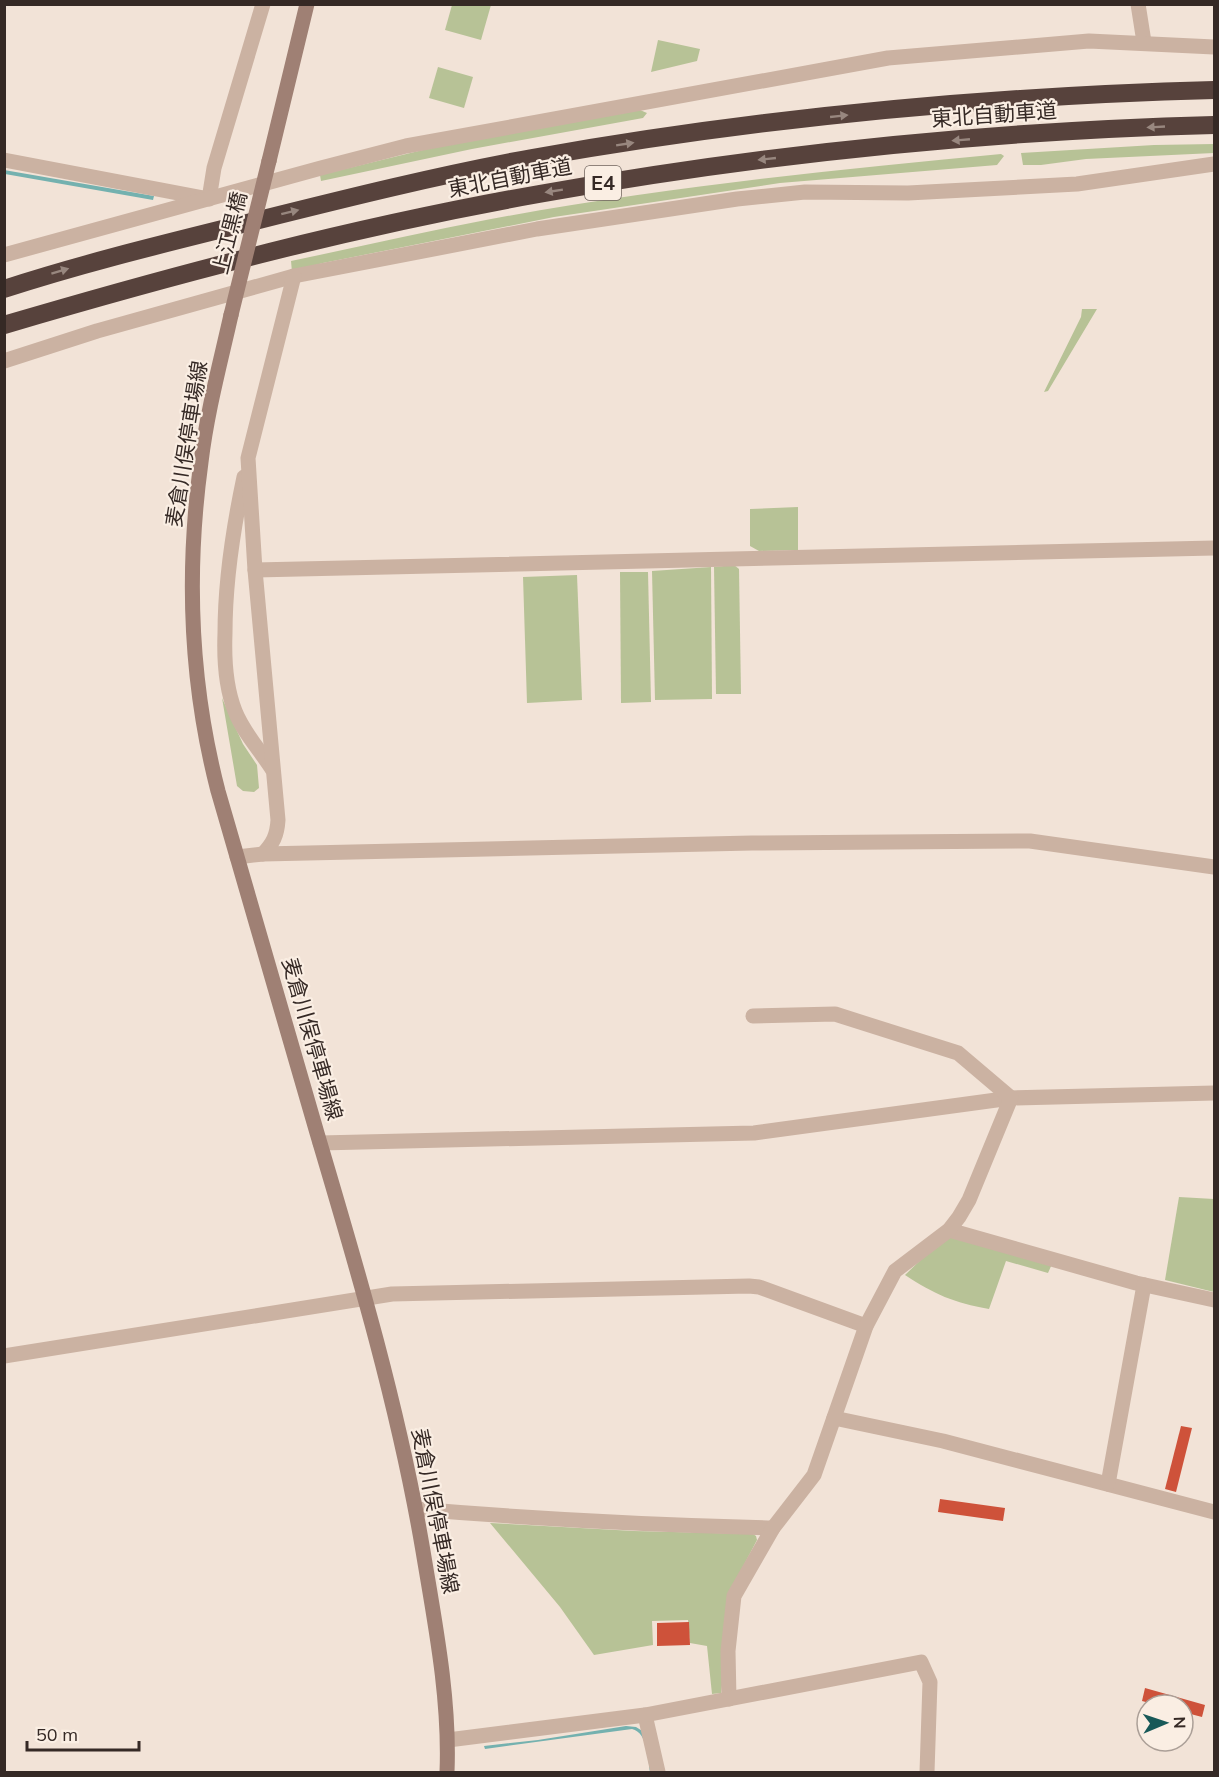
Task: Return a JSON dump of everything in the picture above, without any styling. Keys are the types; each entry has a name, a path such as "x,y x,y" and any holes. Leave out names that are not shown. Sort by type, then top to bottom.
{"highway":[{"name":"東北自動車道","path":"4,289 85,264 356,196 532,159 726,128 917,107 1054,97 1215,90"},
{"name":"東北自動車道","path":"4,325 192,271 362,230 537,194 730,163 920,143 1031,134 1215,125"}],"main road":[{"name":"上江黒橋","path":"231,315 307,4"},
{"name":"麦倉川俣停車場線","path":"231,315 201,460 193,534 192,612 200,703 209,756 366,1299 401,1436 416,1509 442,1678 448,1740 447,1773"}],"street":[{"path":"209,199 214,168 263,4"},
{"path":"1138,4 1144,42"},
{"path":"4,255 406,146 888,58 1078,42 1144,42 1215,47"},
{"path":"4,160 209,199"},
{"path":"4,361 97,331 294,276 537,229 736,199 827,191 908,193 1077,184 1215,164"},
{"path":"274,772 235,712 228,690 224,657 225,597 229,553 248,458 294,276"},
{"path":"248,458 255,570 278,820 273,844 263,855"},
{"path":"255,570 1215,548"},
{"path":"237,857 752,843 1030,841 1215,867"},
{"path":"753,1016 835,1014 958,1053 1011,1098"},
{"path":"320,1143 754,1133 1011,1098 1215,1093"},
{"path":"729,1699 728,1651 734,1596 773,1528 814,1475 867,1326 895,1271 949,1230 959,1217 969,1200 1011,1098"},
{"path":"949,1230 1144,1285 1215,1300"},
{"path":"1108,1484 1144,1285"},
{"path":"4,1356 392,1294 749,1286 759,1287 867,1326"},
{"path":"834,1418 943,1441 1215,1512"},
{"path":"416,1509 509,1517 773,1528"},
{"path":"448,1740 645,1715 921,1662 930,1682 927,1773"},
{"path":"645,1715 658,1773"}],"green space":[{"path":"452,5 491,5 481,40 445,30"},
{"path":"658,40 700,49 697,61 651,72"},
{"path":"438,67 473,77 464,108 429,98"},
{"path":"640,110 647,113 643,118 472,149 321,181 320,175 435,147"},
{"path":"1214,144 1214,153 1086,159 1041,165 1023,165 1021,153 1154,145"},
{"path":"1001,154 1004,156 997,165 780,183 554,217 323,263 292,272 291,261 554,208 745,181"},
{"path":"1082,309 1097,309 1048,391 1044,392 1081,317"},
{"path":"798,507 798,550 759,551 750,546 750,509"},
{"path":"734,565 739,569 741,694 716,694 714,567"},
{"path":"711,567 712,699 655,700 652,571"},
{"path":"620,572 648,572 651,702 621,703"},
{"path":"577,575 582,700 527,703 523,577"},
{"path":"222,698 243,744 257,765 259,788 254,792 243,791 237,786"},
{"path":"1179,1197 1214,1199 1214,1292 1165,1280"},
{"path":"954,1235 1052,1264 1048,1273 1006,1261 989,1309 945,1297 905,1275 932,1249"},
{"path":"490,1523 634,1531 753,1534 756,1536 757,1540 735,1582 721,1693 712,1694 707,1646 690,1643 688,1620 652,1621 653,1645 594,1655 560,1607"}],"water":[{"path":"4,170 154,196 153,200 5,174"},
{"path":"626,1726 636,1727 644,1732 653,1772 650,1772 644,1741 637,1731 632,1729 485,1749 484,1746 538,1740"}],"building":[{"path":"1181,1426 1192,1428 1176,1492 1165,1489"},
{"path":"940,1499 1005,1508 1003,1521 938,1512"},
{"path":"689,1622 690,1645 657,1646 657,1623"},
{"path":"1145,1688 1163,1693 1144,1693"},
{"path":"1195,1702 1205,1705 1202,1717 1195,1715"}]}
